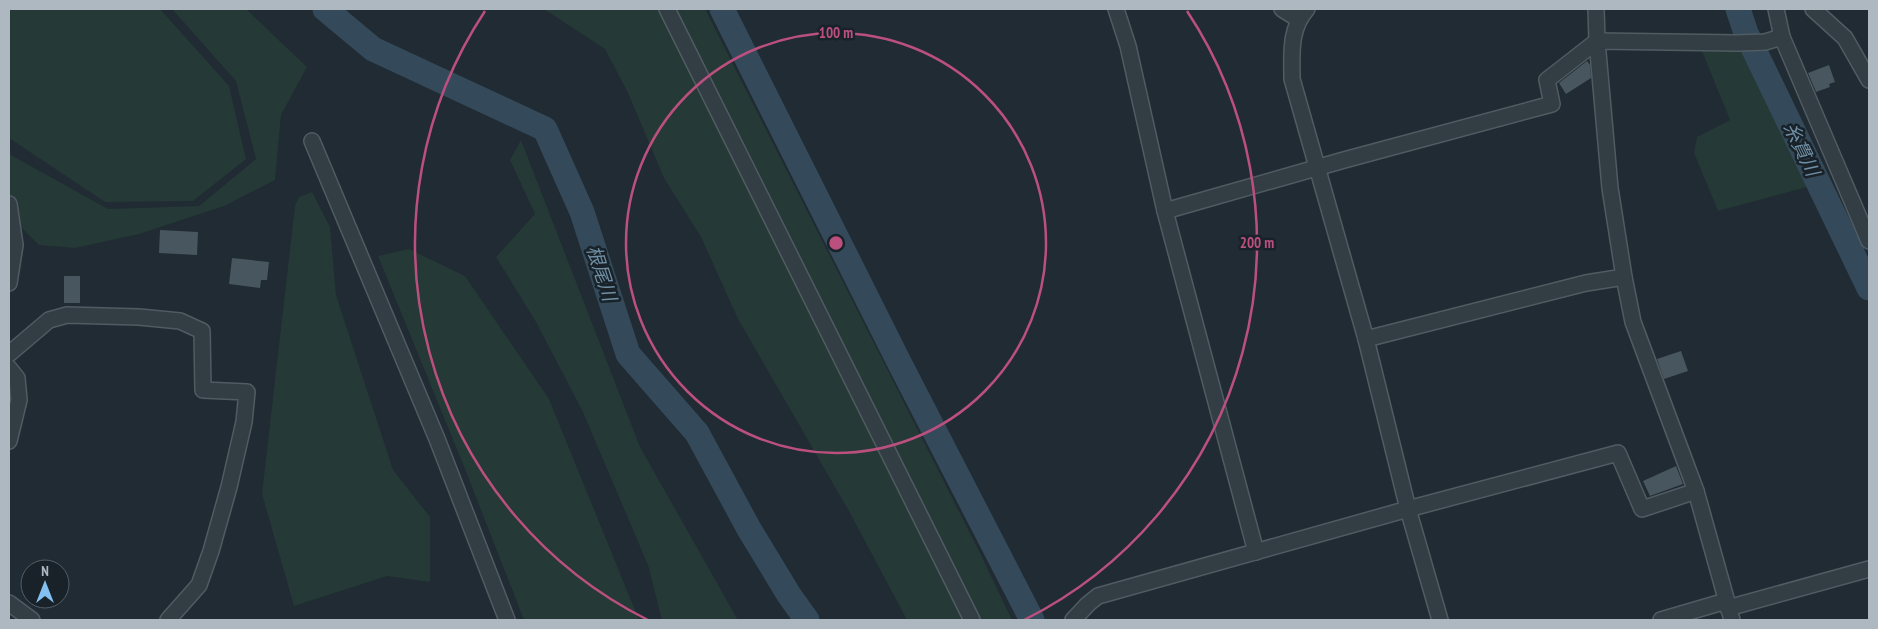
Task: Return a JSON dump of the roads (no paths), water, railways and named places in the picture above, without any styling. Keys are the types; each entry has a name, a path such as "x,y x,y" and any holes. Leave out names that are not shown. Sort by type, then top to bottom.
{"street":[{"path":"667,9 972,620"},
{"path":"1116,9 1128,46 1165,211 1256,552"},
{"path":"1282,9 1303,14 1292,43 1292,79 1316,169 1366,339 1408,509 1440,620"},
{"path":"1596,9 1610,188 1633,322 1696,491 1729,610"},
{"path":"1776,9 1782,37 1869,241"},
{"path":"1812,9 1845,38 1869,80"},
{"path":"1165,211 1552,104 1547,80 1597,41 1737,43 1765,42 1782,37"},
{"path":"312,141 437,438 507,620"},
{"path":"9,204 15,244 9,284"},
{"path":"1366,339 1586,283 1624,277"},
{"path":"9,354 49,320 67,316 139,317 180,321 202,331 203,390 247,392 242,432 211,551 199,585 168,620"},
{"path":"9,368 16,378 19,400 9,441"},
{"path":"1073,620 1098,596 1408,509 1618,453 1642,509 1696,491"},
{"path":"1661,620 1729,610 1869,569"},
{"path":"9,603 32,620"}],"waterway":[{"name":"根尾川","path":"325,9 373,49 545,129 582,212 628,354 697,433 749,529 789,595 807,620"},
{"path":"722,9 900,364 1032,620"},
{"name":"糸貫川","path":"1738,9 1746,33 1869,288"}]}
